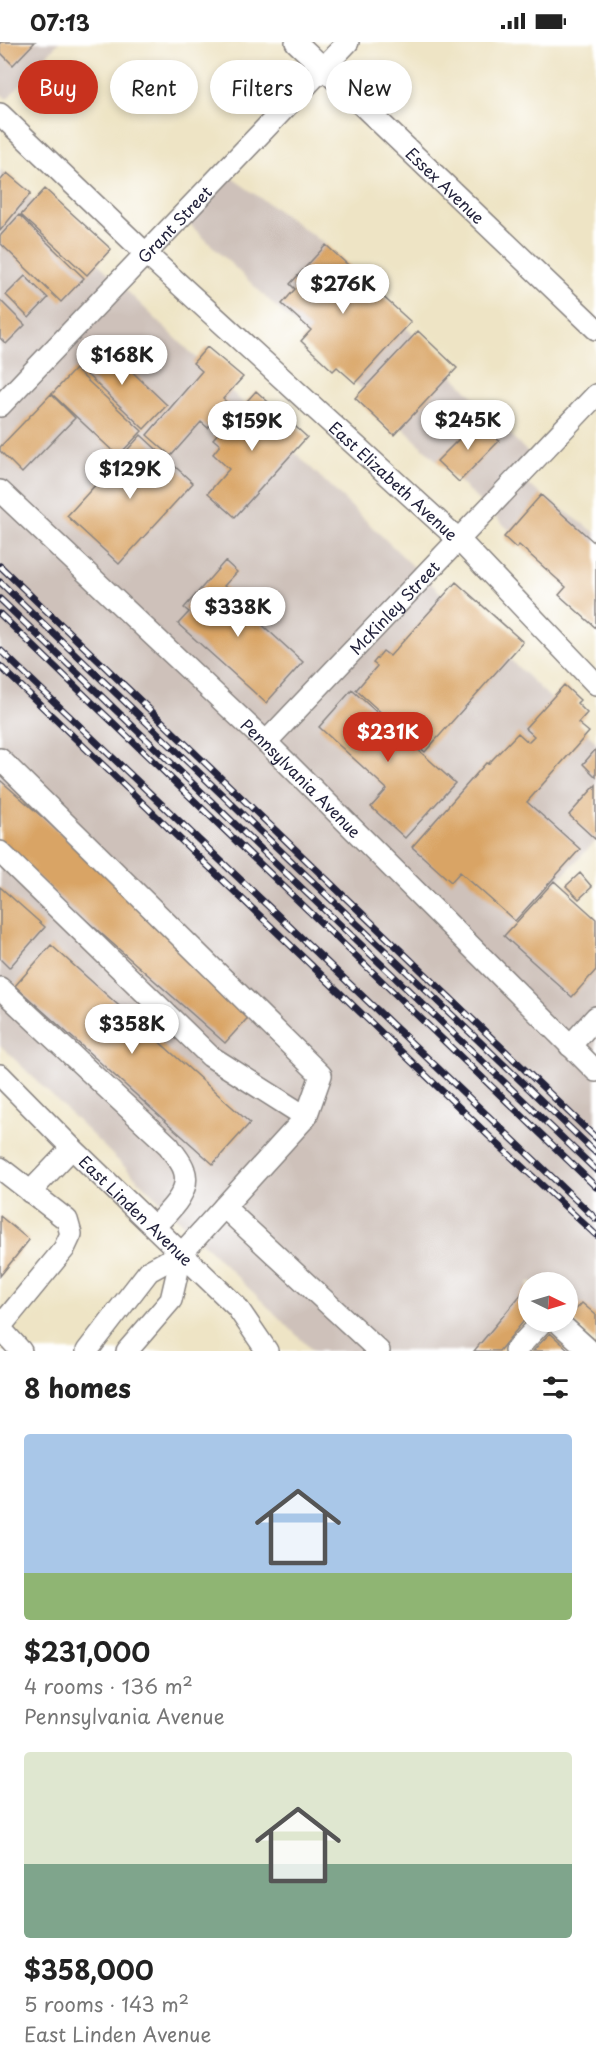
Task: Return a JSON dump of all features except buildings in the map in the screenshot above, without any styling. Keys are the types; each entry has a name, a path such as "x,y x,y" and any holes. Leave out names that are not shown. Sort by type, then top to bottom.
{"street":[{"name":"Essex Avenue","path":"296,42 596,329"},
{"name":"Grant Street","path":"0,406 348,42"},
{"name":"East Elizabeth Avenue","path":"0,114 145,253 459,540 596,684"},
{"name":"McKinley Street","path":"266,742 596,395"},
{"name":"Pennsylvania Avenue","path":"0,491 266,742 596,1071"},
{"path":"0,759 321,1076 306,1117 182,1253 148,1271 87,1351"},
{"path":"0,852 210,1056 306,1117"},
{"path":"0,988 169,1146 185,1170 185,1186 178,1200 155,1226"},
{"path":"570,1046 596,1017"},
{"name":"East Linden Avenue","path":"0,1075 72,1148 237,1307 267,1351"},
{"path":"30,1192 72,1148"},
{"path":"0,1168 67,1220 71,1234 64,1249 0,1328 21,1351"},
{"path":"224,1207 379,1351"},
{"path":"127,1351 171,1300 182,1253"},
{"path":"515,1351 533,1332"},
{"path":"569,1332 590,1351"}],"shaded area":[{"path":"0,42 59,42 43,60 18,60 18,87 7,99 0,93"},
{"path":"0,169 596,742 596,841 552,886 596,928 596,1334 578,1321 578,1272 518,1272 518,1303 473,1351 313,1351 0,1045"},
{"path":"225,173 324,243 535,460 518,478 596,533 596,613 182,217"}],"railway":[{"path":"0,566 596,1138"},
{"path":"0,582 596,1153"},
{"path":"0,599 596,1170"},
{"path":"0,614 596,1187"},
{"path":"0,650 596,1219"},
{"path":"0,666 491,1138 596,1235"}]}
